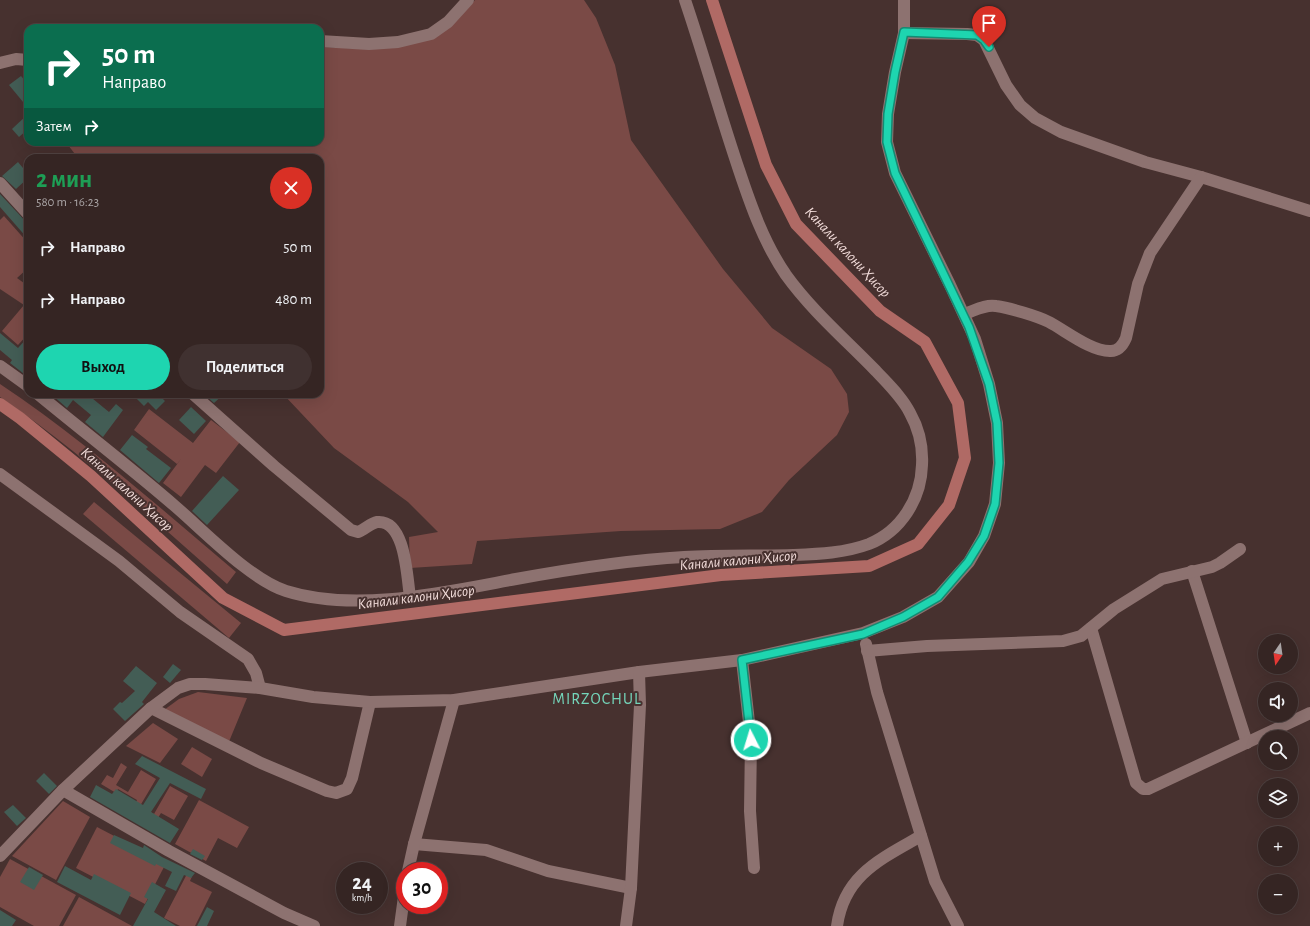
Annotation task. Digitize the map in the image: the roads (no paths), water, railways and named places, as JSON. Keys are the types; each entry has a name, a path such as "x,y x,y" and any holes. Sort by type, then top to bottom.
{"street":[{"path":"324,41 369,44 398,42 430,34 448,22 468,0"},
{"path":"43,398 169,501 255,575 274,587 304,596 325,599 360,600 436,594 518,579 609,565 684,557 804,554 854,549 873,543 887,534 910,508 920,487 922,447 918,431 911,413 897,393 808,302 786,275 763,236 745,188 685,0"},
{"path":"0,856 63,790 151,708 178,688 190,684 260,688 313,698 370,702 454,700 639,672 742,660 863,634 903,617 938,597 968,562 984,536 995,504 999,463 997,423 989,384 975,339 895,173 887,142 888,114 904,32 904,0"},
{"path":"904,32 977,35 984,40 989,47 1006,85 1020,105 1035,118 1061,132 1145,162 1201,177 1310,211"},
{"path":"0,63 16,59 24,60"},
{"path":"964,314 987,306 1008,308 1049,322 1100,349 1110,351 1117,350 1123,345 1126,338 1138,284 1150,253 1201,177"},
{"path":"0,183 24,210"},
{"path":"0,366 24,383"},
{"path":"198,398 274,466 351,530 358,532 377,522 385,524 390,528 402,543 410,596"},
{"path":"0,474 119,562 180,612 248,659 256,673 260,688"},
{"path":"867,651 927,646 1063,641 1075,639 1114,609 1162,579 1192,572 1220,563 1240,549"},
{"path":"1192,572 1247,743"},
{"path":"1091,628 1136,783 1140,787 1148,789 1310,713"},
{"path":"863,634 877,692 935,881 958,926"},
{"path":"742,660 751,740 750,810 754,868"},
{"path":"626,926 631,888 640,705 639,672"},
{"path":"410,862 454,700"},
{"path":"151,708 261,763 327,791 336,793 347,789 352,778 370,702"},
{"path":"63,790 169,851 284,912 314,926"},
{"path":"837,926 839,914 848,891 862,874 880,860 922,836"},
{"path":"414,844 486,850 548,871 631,888"},
{"path":"400,926 402,914"}],"waterway":[{"name":"Канали калони Ҳисор","path":"0,404 20,418 91,476 223,598 284,630 721,575 869,566 918,544 949,505 965,458 958,403 925,342 880,311 796,224 766,165 712,0"}],"district":[{"name":"MIRZOCHUL","path":"597,698"}]}
